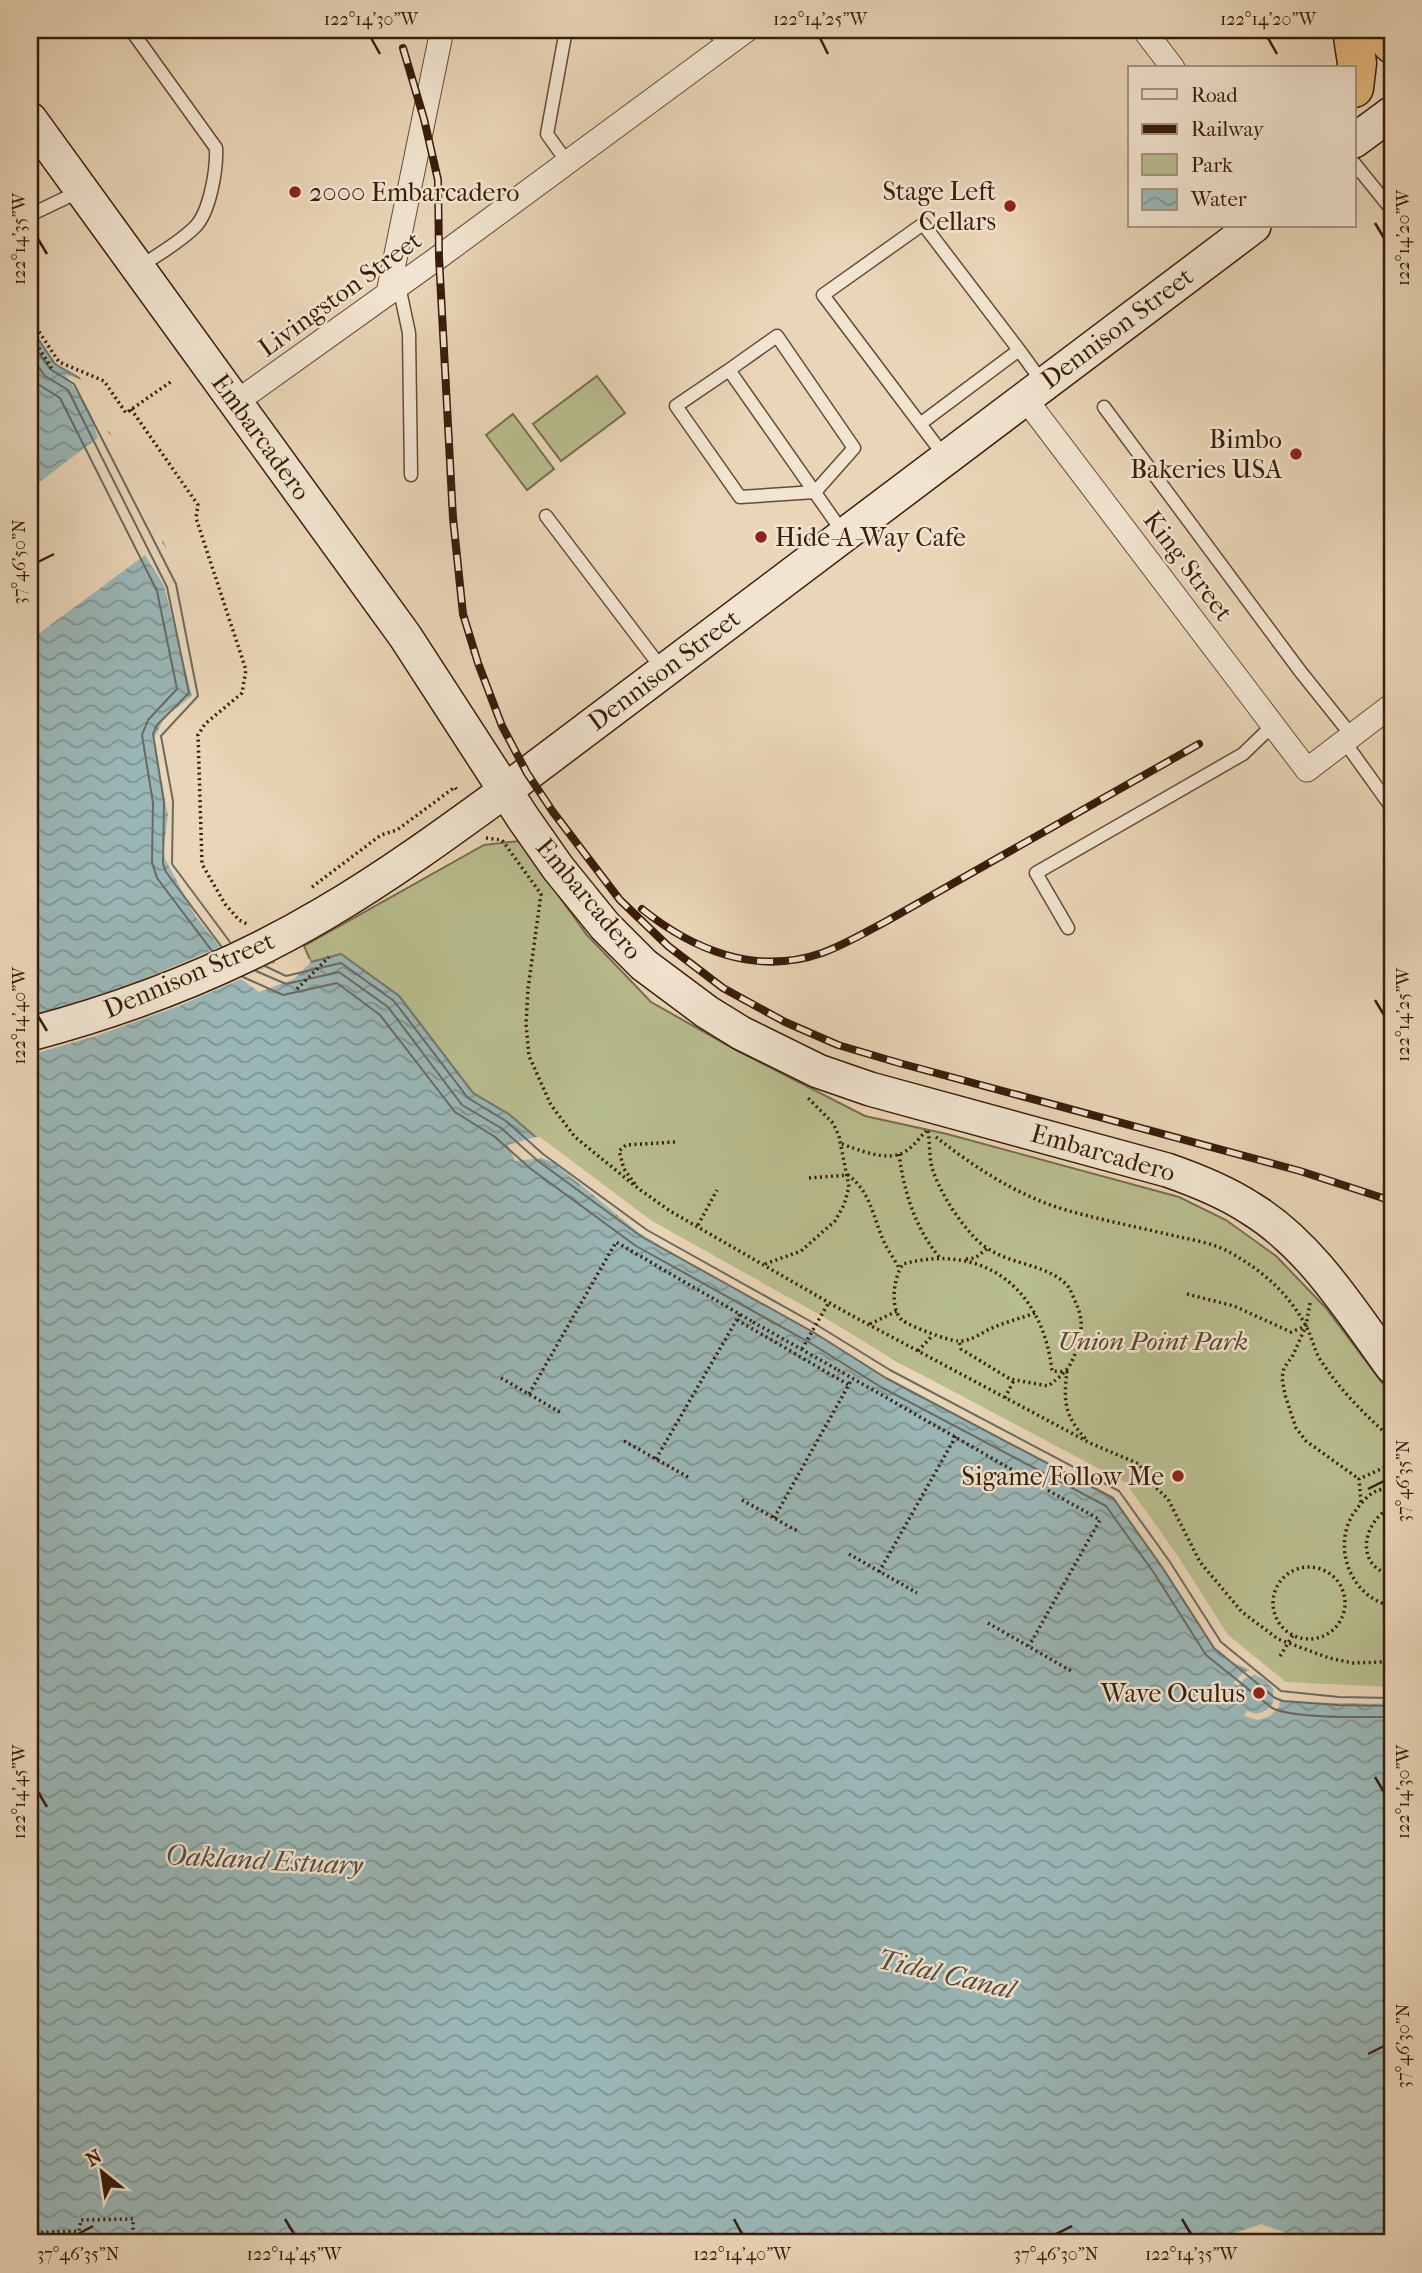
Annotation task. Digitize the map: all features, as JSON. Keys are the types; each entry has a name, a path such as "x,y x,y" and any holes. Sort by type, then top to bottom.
{"highway":[{"path":"1352,30 1356,71"},
{"path":"1380,30 1392,44"}],"main road":[{"path":"1356,140 1392,113"},
{"name":"Embarcadero","path":"30,119 405,636 558,868 605,926 644,965 708,1012 779,1053 818,1071 870,1089 1167,1170 1204,1183 1252,1208 1306,1254 1392,1367"},
{"path":"1356,163 1392,138"},
{"name":"Dennison Street","path":"30,1034 130,1002 262,947 316,902 400,866 506,790 1251,228"}],"street":[{"path":"393,289 442,30"},
{"name":"Livingston Street","path":"235,403 567,162 719,38 747,30"},
{"path":"1151,32 1172,66"},
{"name":"King Street","path":"1033,390 1248,693 1307,770 1348,739"},
{"path":"1348,739 1392,705"}],"lane":[{"path":"131,30 216,148 217,169 209,199 197,226 139,268"},
{"path":"566,30 547,134 567,162"},
{"path":"1356,166 1392,210"},
{"path":"30,215 82,190"},
{"path":"945,457 823,295 923,224 1019,350 1033,390"},
{"path":"393,289 409,333 411,475"},
{"path":"777,335 854,448 815,492 740,497 676,406 729,370 777,335"},
{"path":"920,424 1019,350"},
{"path":"729,370 844,534"},
{"path":"1104,408 1292,661 1348,739 1392,808"},
{"path":"546,516 664,670"},
{"path":"1068,928 1036,873 1242,754 1273,725"}],"path":[{"path":"30,318 59,362 104,381 126,413 172,381"},
{"path":"30,334 52,369"},
{"path":"30,353 38,347"},
{"path":"131,409 198,505 196,518 246,670 242,693 205,724 198,735 202,864 225,904 239,920 252,926"},
{"path":"316,902 381,835 397,830 455,787"},
{"path":"502,840 541,894 528,989 526,1024 529,1056 551,1105 575,1137 639,1189 829,1303 1090,1443 1139,1464 1154,1486 1168,1499 1200,1562 1242,1612 1278,1639 1329,1658 1353,1663 1392,1660"},
{"path":"297,989 329,957"},
{"path":"765,1264 801,1251 835,1221 844,1205 849,1187 842,1143 833,1123 804,1095"},
{"path":"915,1126 928,1130 981,1170 1009,1186 1063,1209 1199,1241 1228,1251 1283,1291 1306,1326 1318,1357 1335,1382 1351,1402 1392,1439"},
{"path":"842,1143 894,1156 905,1152 928,1130"},
{"path":"928,1130 931,1165 954,1212 968,1229 1000,1257 1051,1273 1068,1286 1080,1311 1082,1329 1074,1360 1067,1372 1048,1386 1014,1380 961,1349 959,1341"},
{"path":"639,1189 624,1169 619,1152 626,1145 675,1142"},
{"path":"899,1154 902,1179 912,1210 924,1238 941,1258"},
{"path":"809,1178 848,1175"},
{"path":"848,1175 867,1195 885,1243 900,1268"},
{"path":"697,1226 717,1191"},
{"path":"529,1394 616,1242 1100,1520 1029,1646"},
{"path":"988,1248 975,1258 922,1258 902,1264 895,1275 897,1311 902,1320 959,1341 976,1337 991,1328 1035,1313"},
{"path":"964,1259 978,1263 1002,1277 1021,1294 1044,1329 1052,1371 1067,1372"},
{"path":"1187,1294 1234,1306 1292,1332 1306,1326"},
{"path":"802,1350 829,1303"},
{"path":"868,1325 897,1311"},
{"path":"656,1459 740,1314"},
{"path":"748,1319 755,1323"},
{"path":"737,1320 849,1385"},
{"path":"1306,1326 1282,1377 1289,1409 1296,1428 1306,1441 1359,1479 1361,1502"},
{"path":"918,1351 934,1334"},
{"path":"1067,1372 1064,1397 1070,1417 1090,1443"},
{"path":"501,1378 563,1414"},
{"path":"774,1518 852,1379"},
{"path":"1005,1398 1014,1380"},
{"path":"879,1572 956,1436"},
{"path":"624,1441 688,1477"},
{"path":"1359,1479 1392,1464"},
{"path":"1392,1488 1374,1492 1361,1502 1344,1533 1342,1546 1345,1560 1360,1586 1382,1604 1392,1606"},
{"path":"742,1500 799,1532"},
{"path":"1392,1507 1376,1517 1366,1536 1373,1563 1392,1575"},
{"path":"1392,1531 1387,1540 1387,1545 1392,1547"},
{"path":"849,1554 917,1593"},
{"path":"1312,1566 1327,1571 1336,1578 1345,1594 1341,1620 1333,1630 1313,1639 1293,1635 1281,1626 1275,1614 1273,1601 1276,1590 1282,1579 1301,1567 1312,1566"},
{"path":"988,1623 1073,1672"},
{"path":"1280,1656 1293,1635"},
{"path":"30,2232 79,2231 81,2220 133,2219 133,2243"},
{"path":"185,2237 186,2243"},
{"path":"1376,2243 1377,2240 1390,2243"}],"green space":[{"path":"597,376 625,413 561,461 533,424"},
{"path":"513,414 554,469 527,490 486,435"},
{"name":"Union Point Park","path":"519,841 587,935 651,1002 736,1050 865,1116 947,1134 1179,1197 1226,1220 1276,1256 1326,1308 1392,1396 1392,1691 1285,1686 1226,1637 973,1405 651,1224 548,1148 510,1115 473,1093 399,996 341,954 311,962 304,946 484,845"}],"water":[{"path":"30,327 55,364 79,378 182,582 206,699 168,736 178,862 241,946 286,969 341,954 399,996 473,1093 510,1115 548,1148 651,1224 894,1364 1124,1486 1226,1637 1285,1686 1392,1691 1392,2243 1378,2240 1376,2243 30,2243"}],"pier":[{"path":"65,374 85,381 110,429 108,432 118,444 165,539 162,542 186,581 210,699 172,738 183,801 182,861 243,943 277,960 248,976 278,961 286,965 310,959 311,962 294,979 259,992 241,979 179,1006 96,1036 30,1055 30,1018 139,981 220,947 196,917 163,855 168,815 153,741 164,718 192,696 164,586 145,555 30,640 30,489 98,438 90,413"},
{"path":"540,1137 652,1221 822,1316 896,1361 1126,1483 1178,1556 1228,1635 1286,1682 1392,1687 1392,1704 1284,1702 1280,1698 1279,1707 1270,1716 1258,1720 1244,1716 1247,1711 1257,1714 1267,1710 1273,1703 1273,1689 1265,1680 1255,1675 1245,1678 1238,1686 1233,1683 1250,1670 1232,1662 1212,1645 1171,1579 1114,1497 885,1377 829,1341 724,1284 638,1232 553,1162 541,1158 515,1161 508,1145"},
{"path":"1261,2224 1309,2243 969,2243 1203,2233 1230,2235"}],"railway":[{"path":"403,48 424,119 438,180 439,257 453,518 463,614 502,726 527,773 620,900 668,946 723,988 785,1022 838,1045 1300,1171 1392,1201"},
{"path":"642,909 682,936 726,955 773,962 822,953 885,922 1199,744"}],"place":[{"name":"2000 Embarcadero","path":"295,192"},
{"name":"Stage Left Cellars","path":"1010,206"},
{"name":"Bimbo Bakeries USA","path":"1296,454"},
{"name":"Hide-A-Way Cafe","path":"761,537"},
{"name":"Sigame/Follow Me","path":"1178,1476"},
{"name":"Wave Oculus","path":"1259,1693"}],"water label":[{"name":"Oakland Estuary","path":"264,1860"},
{"name":"Tidal Canal","path":"946,1974"}]}
